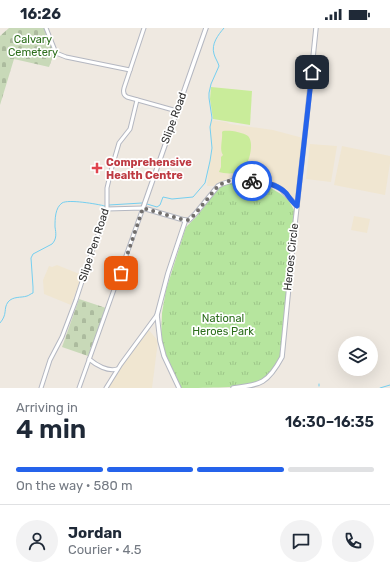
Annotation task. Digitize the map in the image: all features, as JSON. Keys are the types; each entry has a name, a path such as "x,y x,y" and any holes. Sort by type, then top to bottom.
{"main road":[{"name":"Slipe Road","path":"143,208 206,28"},
{"name":"Heroes Circle","path":"233,388 251,386 262,382 275,369 282,357 316,28"},
{"path":"179,388 164,356 160,341 157,315 168,273 186,222 195,214 218,186 237,179 274,185 285,193 297,206"},
{"path":"143,208 186,222"}],"street":[{"path":"46,28 56,53 61,56 130,70"},
{"path":"144,28 123,93 127,97 177,111"},
{"name":"Slipe Pen Road","path":"41,388 50,360 62,337 76,300 107,209 107,188 112,167 119,143 130,129 138,100"},
{"path":"79,388 143,208 107,209"},
{"path":"106,388 112,377 157,315"},
{"path":"89,359 108,369 118,369"},
{"path":"84,372 88,365 96,364"},
{"path":"108,369 112,377"}],"shaded area":[{"path":"212,120 273,130 303,138 297,191 294,200 285,189 278,185 270,182 239,177 229,178 214,186 207,186 212,150 210,125"},
{"path":"310,144 337,146 331,182 306,179"},
{"path":"342,146 390,156 385,195 334,185"},
{"path":"354,216 370,219 367,233 351,230"},
{"path":"57,265 82,275 71,305 44,294 43,280 49,266 52,267"},
{"path":"148,329 158,341 152,388 107,388 119,368"}],"green space":[{"name":"Calvary Cemetery","path":"9,28 44,28 54,54 49,67 14,59 0,105 0,36"},
{"path":"211,87 252,91 250,125 213,119 210,99"},
{"path":"223,131 243,133 250,139 251,149 249,160 244,168 239,172 219,172 221,167 221,157 223,155 221,147"},
{"name":"National Heroes Park","path":"238,180 262,183 281,194 289,201 294,210 292,252 282,349 277,370 261,382 252,385 181,388 165,356 161,339 162,313 166,290 186,227 197,216 219,188 223,185"},
{"path":"79,299 106,308 88,356 62,347"}],"waterway":[{"path":"147,204 157,207 160,205 163,197 172,199 193,197 205,183 212,148 210,127 212,118 209,93 211,84 219,66 213,47 217,37 224,28"},
{"path":"0,323 4,317 8,302 10,300 28,296 33,293 31,258 33,254 52,244 55,240 55,217 60,205 65,202 83,202 105,206"},
{"path":"109,205 142,203"},
{"path":"380,388 390,385"}],"way so far":[{"path":"121,273 143,208 184,220 189,220 218,186 237,179 252,181"}],"place":[{"name":"Comprehensive Health Centre","path":"97,168"}],"route":[{"path":"252,181 274,185 281,189 297,206 312,72"}]}
